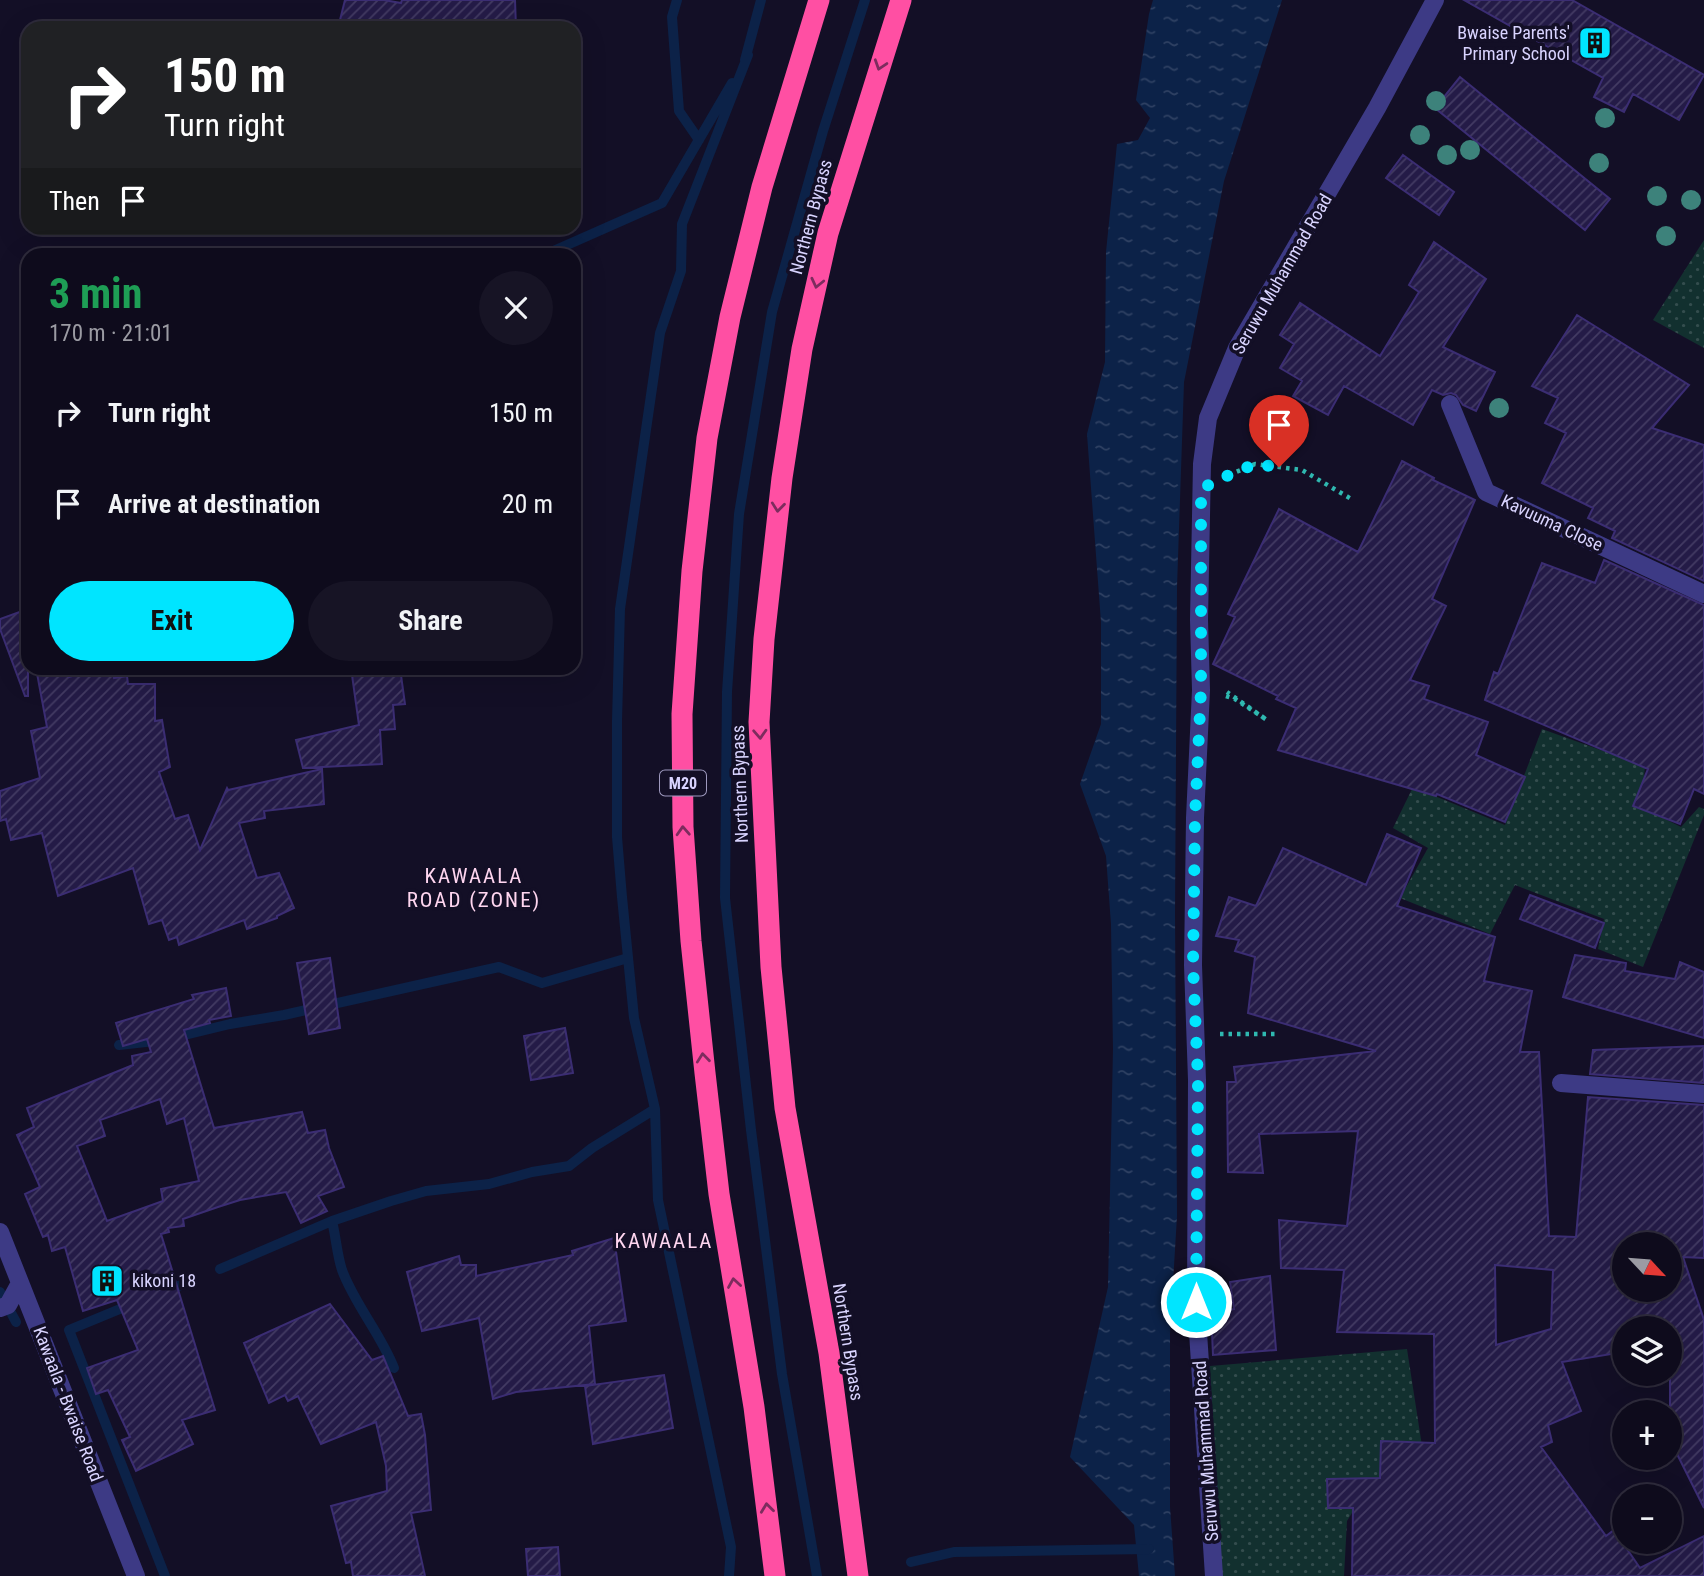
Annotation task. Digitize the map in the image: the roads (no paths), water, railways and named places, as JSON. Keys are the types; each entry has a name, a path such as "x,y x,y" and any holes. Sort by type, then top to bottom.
{"highway":[{"name":"M20","path":"775,1576 754,1406 719,1194 698,1007 683,827 682,714 692,571 707,438 730,317 762,187 819,0"},
{"name":"Northern Bypass","path":"858,1576 829,1353 785,1108 771,967 759,722 764,639 780,491 802,349 828,233 901,0"}],"street":[{"name":"Seruwu Muhammad Road","path":"1214,1576 1196,1302 1198,1080 1193,965 1195,818 1201,690 1201,490 1209,418 1237,348 1377,108 1435,0"},
{"name":"Kavuuma Close","path":"1450,404 1486,492 1704,594"},
{"path":"1561,1083 1704,1094"},
{"name":"Kawaala - Bwaise Road","path":"0,1232 136,1576"},
{"path":"0,1308 8,1305 20,1283"}],"water":[{"path":"1153,0 1282,0 1224,181 1184,382 1177,587 1177,1216 1170,1333 1170,1507 1175,1576 1139,1576 1134,1525 1070,1457 1108,1287 1113,1049 1111,924 1106,856 1080,784 1101,724 1101,622 1087,434 1105,362 1106,252 1117,144 1138,140 1150,118 1136,100"}],"waterway":[{"path":"677,0 672,17 679,111 699,140"},
{"path":"745,60 761,0"},
{"path":"817,1576 782,1374 725,898 727,692 739,514 772,312 823,131 865,0"},
{"path":"729,1576 731,1547 658,1200 655,1109 634,1018 617,837 617,721 620,609 660,333 681,271 682,224 748,55"},
{"path":"560,248 662,203 732,83"},
{"path":"119,1045 164,1040 499,967 542,983 628,958"},
{"path":"220,1269 332,1221 391,1201 426,1191 489,1184 532,1172 569,1166 592,1148 655,1109"},
{"path":"332,1221 342,1270 394,1368"},
{"path":"164,1291 190,1282"},
{"path":"0,1292 16,1322"},
{"path":"132,1304 69,1330 165,1576"},
{"path":"911,1562 954,1552 1149,1549"}],"place":[{"name":"Bwaise Parents' Primary School","path":"1595,43"},
{"name":"kikoni 18","path":"107,1281"}],"district":[{"name":"KAWAALA ROAD (ZONE)","path":"474,888"},
{"name":"KAWAALA","path":"664,1241"}]}
